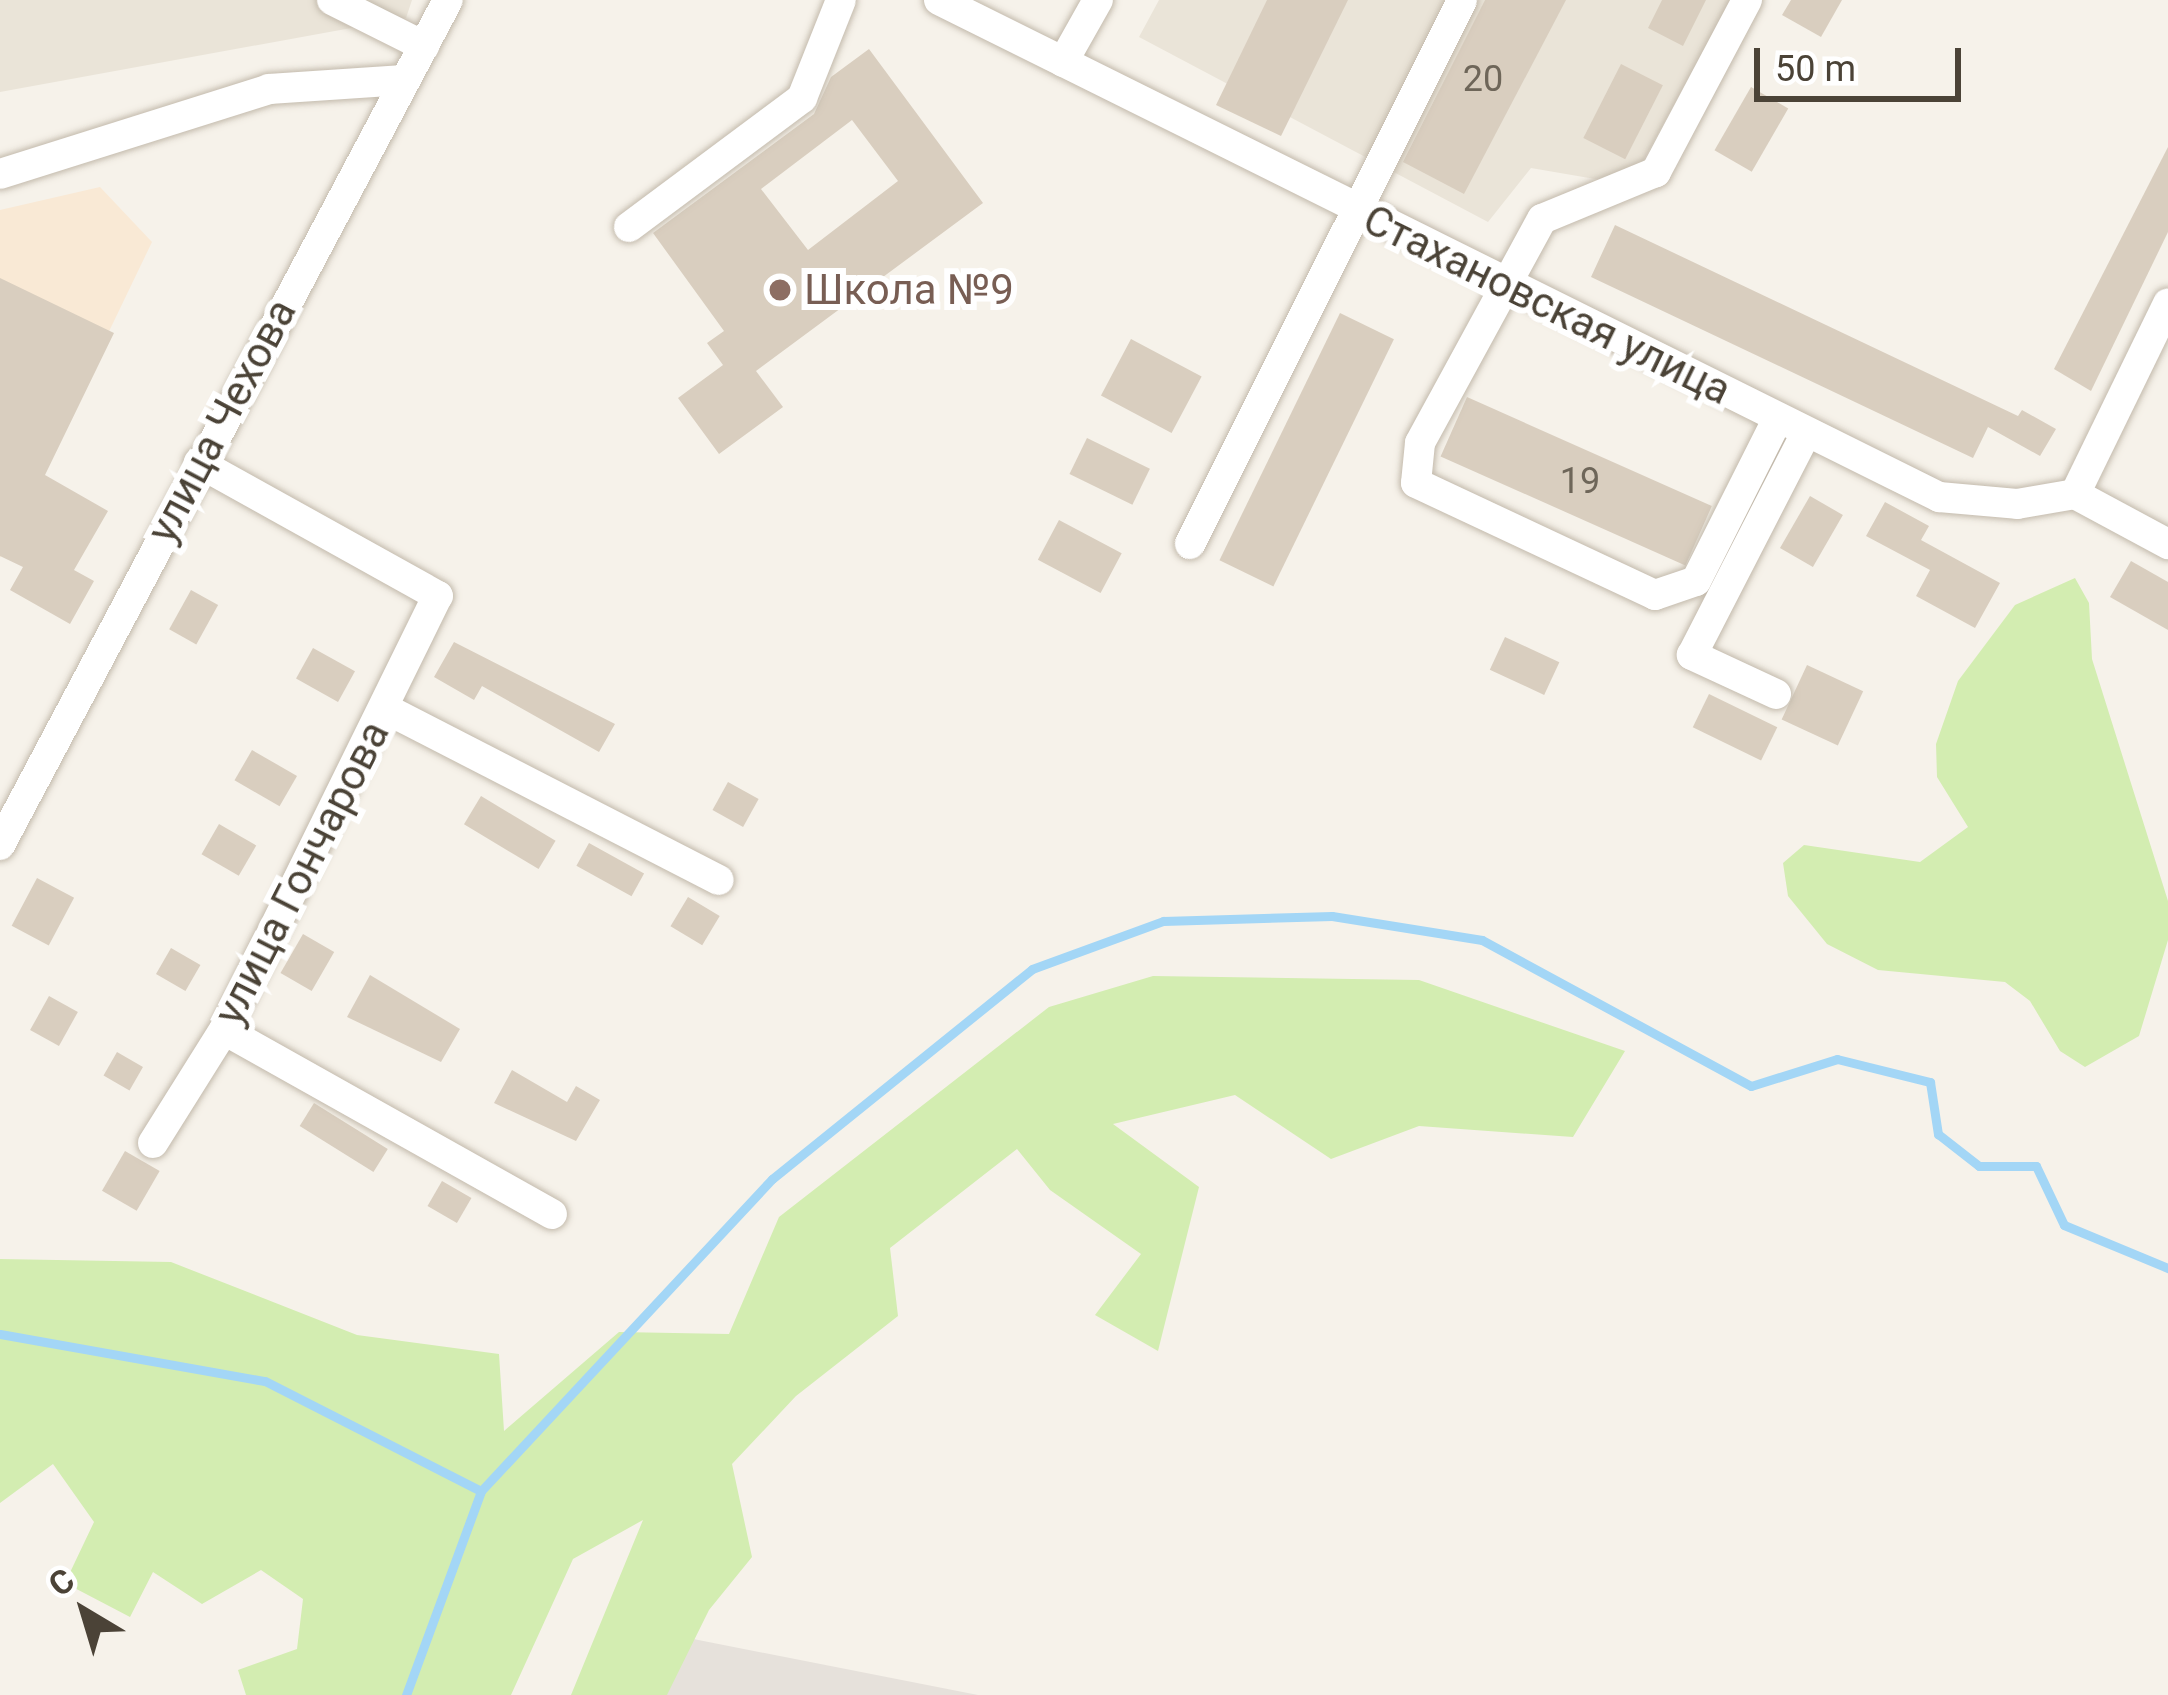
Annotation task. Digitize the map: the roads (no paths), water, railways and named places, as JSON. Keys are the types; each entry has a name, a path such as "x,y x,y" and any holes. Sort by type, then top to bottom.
{"street":[{"path":"332,0 424,46"},
{"name":"улица Чехова","path":"0,845 448,0"},
{"path":"629,227 802,98 841,0"},
{"name":"Стахановская улица","path":"939,0 1504,286 1939,496 2018,504 2075,494"},
{"path":"1063,62 1098,0"},
{"path":"1190,544 1353,209 1462,0"},
{"path":"1748,0 1656,172 1542,219 1420,443 1416,483 1655,595 1696,581 1778,418"},
{"path":"0,174 269,89 404,80"},
{"path":"2168,303 2075,494 2168,544"},
{"path":"1777,694 1692,655 1807,433"},
{"name":"улица Гончарова","path":"152,1143 224,1030 439,596 199,463"},
{"path":"386,709 719,880"},
{"path":"224,1030 552,1214"}],"waterway":[{"path":"406,1695 481,1491 772,1179 1032,969 1163,921 1332,916 1482,940 1751,1086 1837,1059 1930,1082 1938,1134 1979,1166 2036,1166 2064,1225 2168,1268"},
{"path":"0,1334 265,1381 481,1491"}],"place":[{"name":"Школа №9","path":"780,290"}]}
